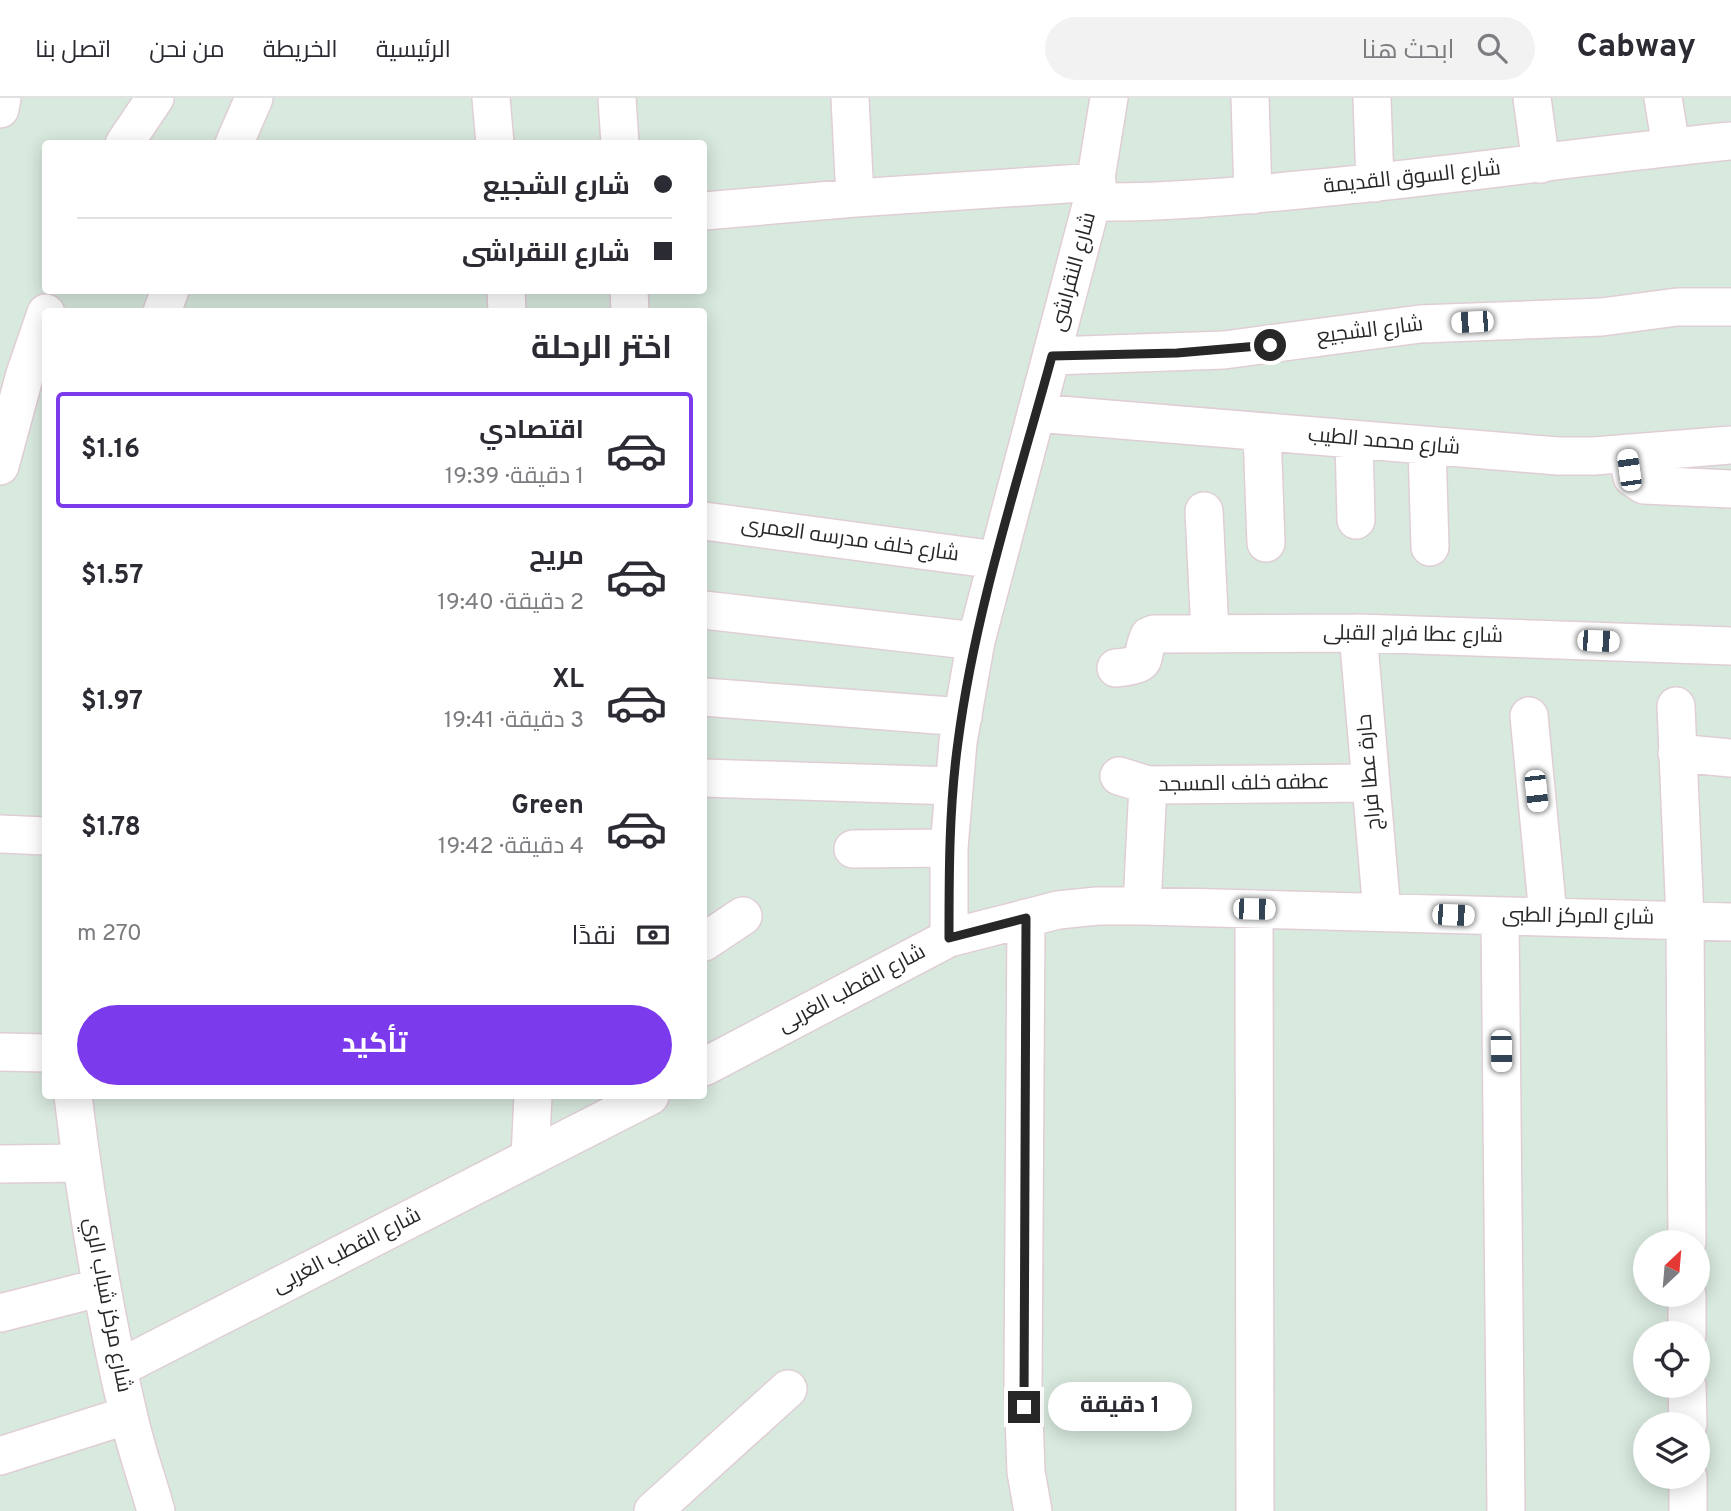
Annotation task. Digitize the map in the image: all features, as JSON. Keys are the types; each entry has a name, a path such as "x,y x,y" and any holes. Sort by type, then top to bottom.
{"street":[{"path":"0,109 2,98"},
{"path":"127,140 155,98"},
{"path":"236,140 254,98"},
{"path":"491,98 495,140"},
{"path":"617,98 620,140"},
{"path":"850,98 855,198"},
{"name":"شارع النقراشى","path":"949,938 949,848 954,786 962,717 976,641 1095,192 1109,98"},
{"path":"1250,98 1253,195"},
{"path":"1372,98 1375,183"},
{"path":"1532,98 1541,164"},
{"path":"1663,98 1671,147"},
{"name":"شارع السوق القديمة","path":"707,211 855,198 1095,192 1160,202 1375,183 1731,141"},
{"name":"شارع الشجيع","path":"1052,356 1224,350 1420,324 1602,317 1667,308 1731,307"},
{"path":"0,466 42,324"},
{"name":"شارع محمد الطيب","path":"1037,413 1558,456 1731,445"},
{"path":"1262,432 1266,543"},
{"path":"1354,440 1356,520"},
{"path":"1427,446 1430,547"},
{"path":"1627,453 1632,477 1644,485 1731,489"},
{"path":"1204,511 1210,633"},
{"name":"شارع خلف مدرسه العمرى","path":"707,521 996,560"},
{"path":"707,610 976,641"},
{"name":"شارع عطا فراج القبلى","path":"1116,668 1143,661 1149,636 1210,633 1358,633 1731,646"},
{"name":"حارة عطا فراج","path":"1358,633 1382,912"},
{"path":"707,697 962,717"},
{"path":"1676,706 1685,919 1687,1230"},
{"path":"1529,716 1548,915"},
{"path":"1678,753 1731,758"},
{"path":"707,778 954,786"},
{"name":"عطفه خلف المسجد","path":"1142,906 1133,781 1371,783"},
{"path":"0,834 42,836"},
{"path":"853,849 949,848"},
{"name":"شارع القطب الغربى","path":"707,1066 949,938 1058,909 1142,906 1382,912"},
{"path":"1254,909 1255,1511"},
{"name":"شارع المركز الطبى","path":"1382,912 1731,922"},
{"path":"707,940 743,916"},
{"path":"1500,916 1506,1511"},
{"path":"1026,918 1023,1385 1026,1472 1033,1511"},
{"path":"0,1052 42,1053"},
{"name":"شارع مركز شباب الري","path":"73,1099 102,1287 128,1415 156,1511"},
{"path":"530,1157 533,1099"},
{"name":"شارع القطب الغربى","path":"119,1368 639,1099"},
{"path":"0,1164 81,1163"},
{"path":"0,1313 102,1287"},
{"path":"653,1511 788,1389"},
{"path":"0,1456 128,1415"},
{"path":"1688,1489 1688,1511"}],"route":[{"path":"1024,1407 1026,918 949,938 949,848 958,742 976,641 1052,356 1177,353 1270,345"}]}
